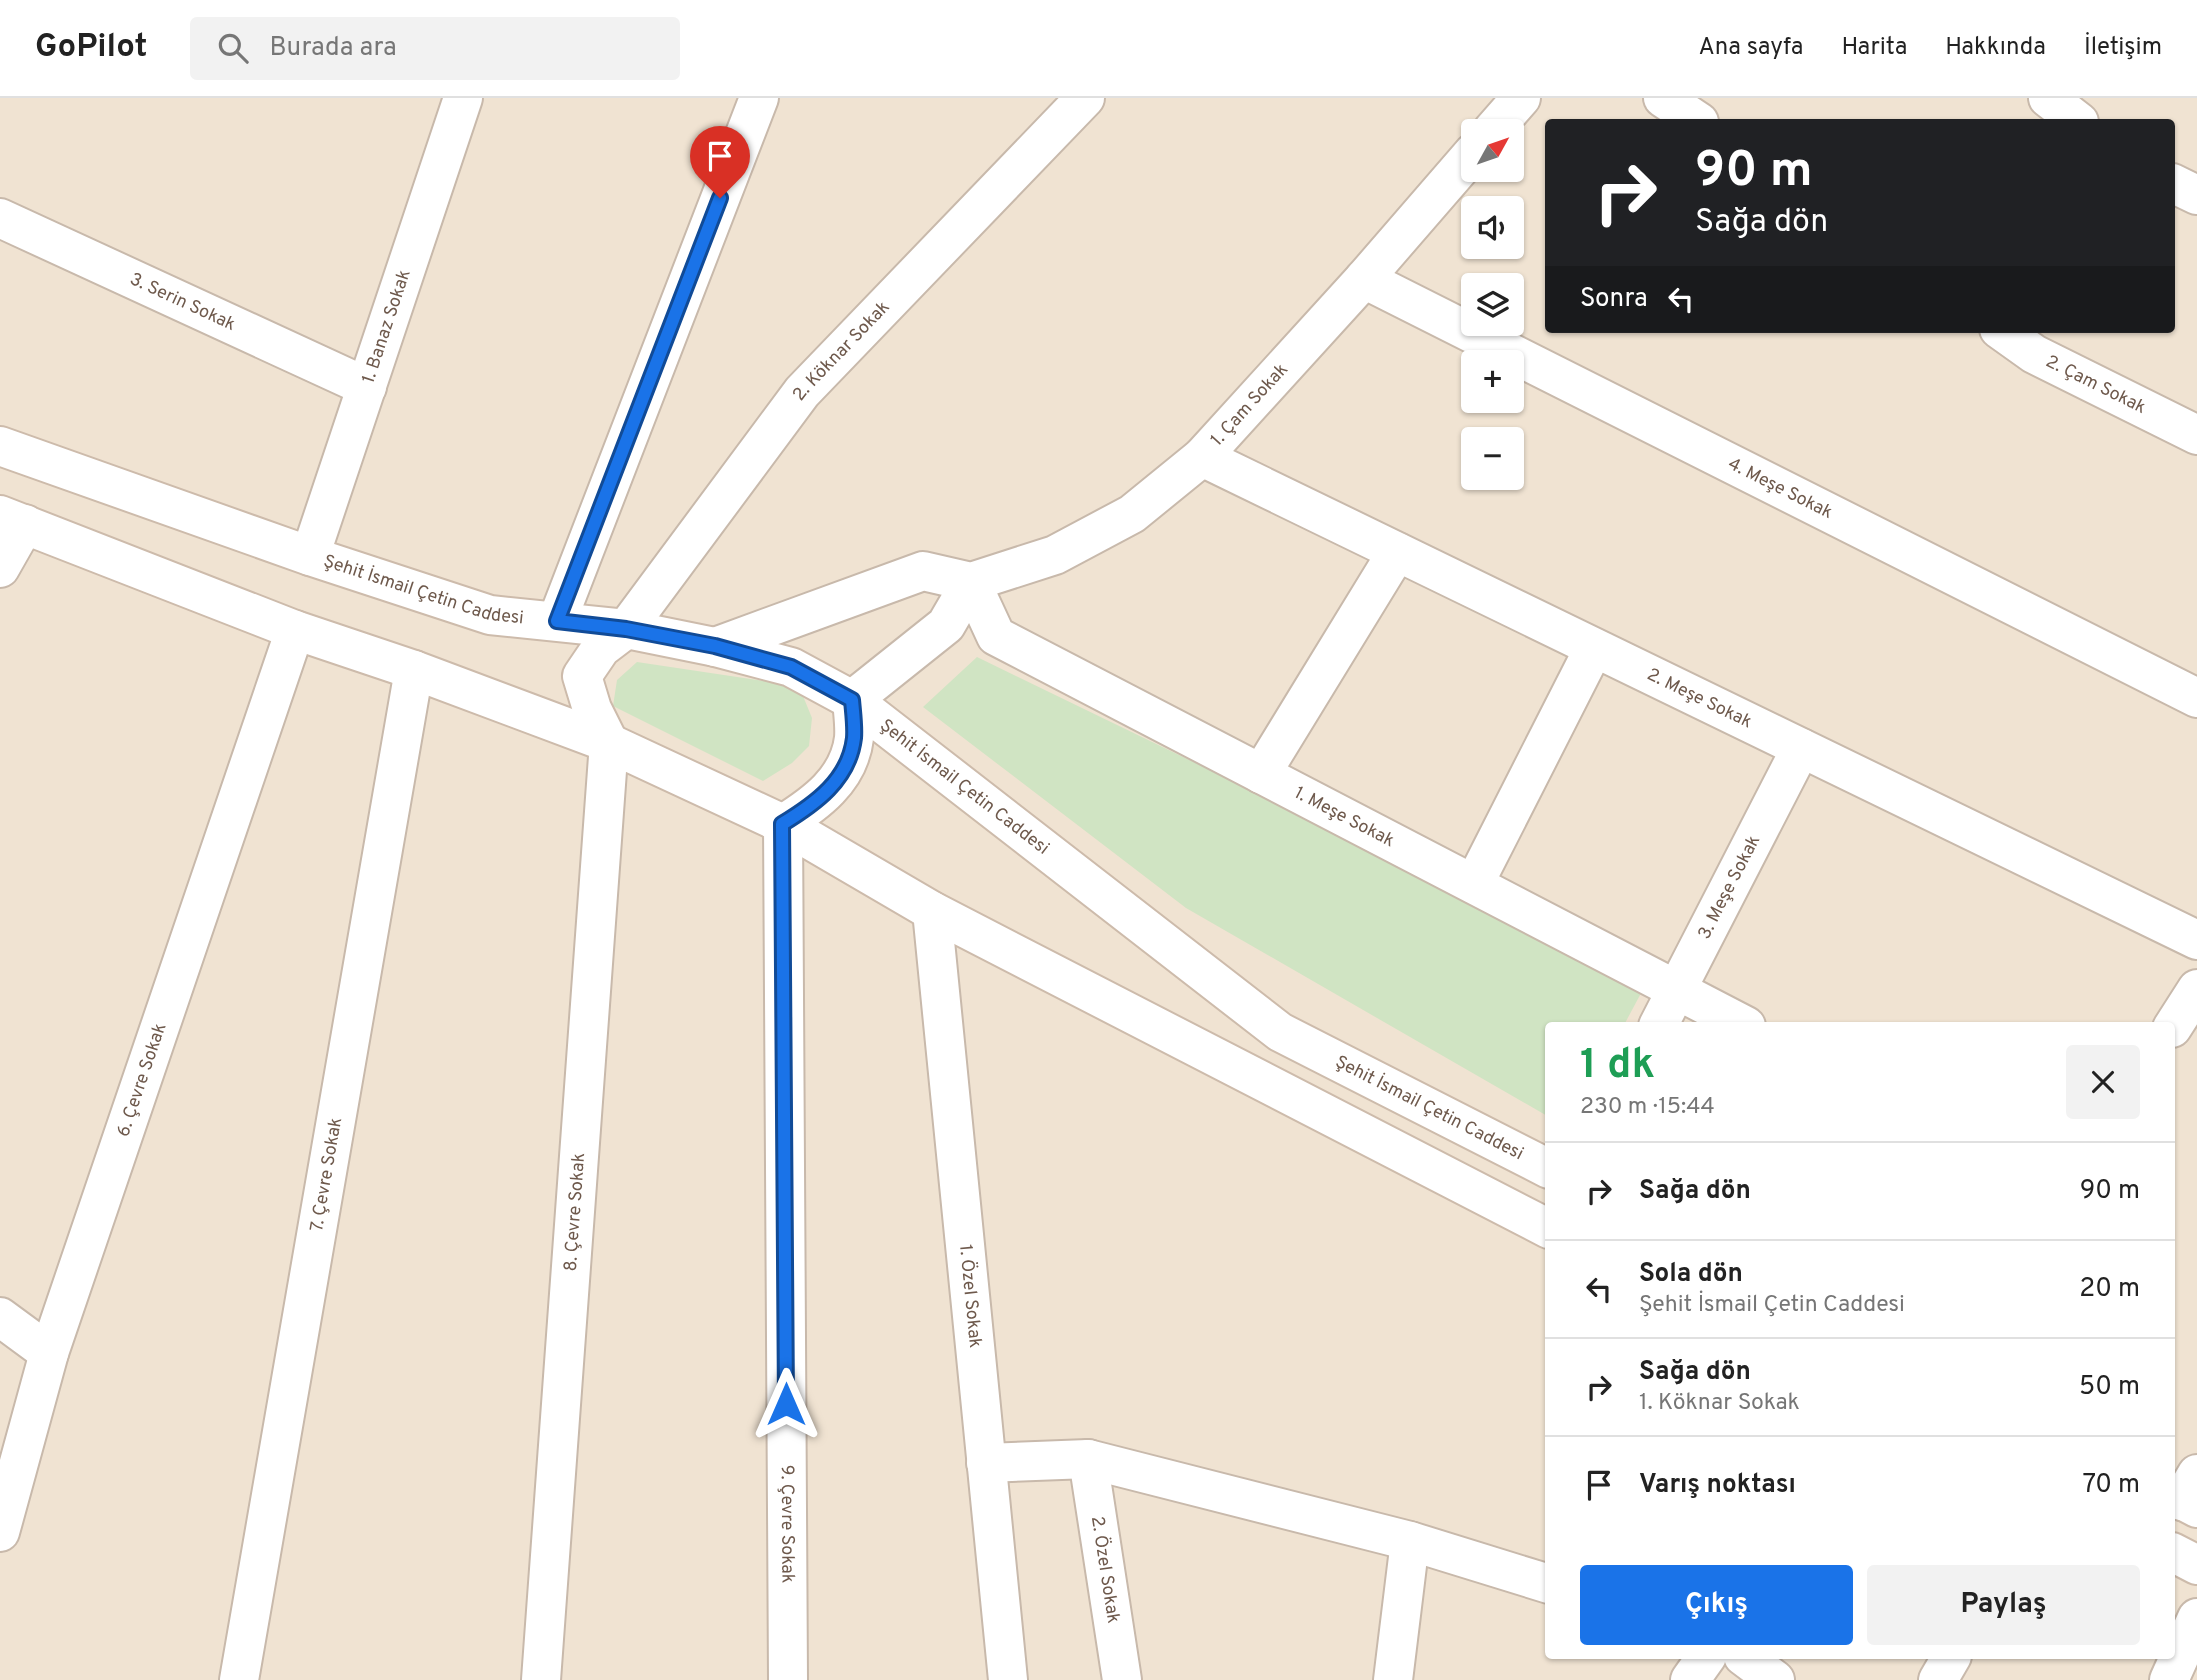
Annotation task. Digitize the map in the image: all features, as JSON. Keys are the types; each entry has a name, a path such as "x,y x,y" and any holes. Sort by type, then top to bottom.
{"street":[{"name":"1. Banaz Sokak","path":"310,556 463,98"},
{"path":"557,621 759,98"},
{"name":"2. Köknar Sokak","path":"609,743 592,709 582,676 601,648 626,629 802,392 1085,98"},
{"path":"1503,119 1521,98"},
{"path":"1663,98 1694,119"},
{"path":"2048,98 2075,119"},
{"name":"1. Çam Sokak","path":"971,582 1055,555 1132,514 1202,457 1364,279 1461,167"},
{"path":"2175,184 2197,195"},
{"name":"3. Serin Sokak","path":"0,218 367,387"},
{"name":"4. Meşe Sokak","path":"1364,279 2197,698"},
{"name":"2. Çam Sokak","path":"2005,333 2034,354 2197,435"},
{"name":"Şehit İsmail Çetin Caddesi","path":"0,446 310,556 490,615 626,629 715,646 791,667 852,700 1280,1032 1545,1167"},
{"name":"2. Meşe Sokak","path":"1202,457 2197,940"},
{"path":"0,568 12,520 295,630 414,670 609,743 782,824 932,911 1545,1227"},
{"path":"1261,774 1396,552"},
{"path":"715,646 923,571 971,582 946,625 852,700 854,740 842,774 816,803 782,824"},
{"name":"1. Meşe Sokak","path":"971,582 996,636 1738,1022"},
{"name":"6. Çevre Sokak","path":"0,1532 49,1353 295,630"},
{"path":"1474,884 1594,648"},
{"name":"7. Çevre Sokak","path":"239,1680 414,670"},
{"name":"8. Çevre Sokak","path":"541,1680 609,743"},
{"name":"3. Meşe Sokak","path":"1660,1022 1801,748"},
{"name":"9. Çevre Sokak","path":"782,824 788,1680"},
{"name":"1. Özel Sokak","path":"932,911 1008,1680"},
{"path":"2175,1023 2197,989"},
{"path":"0,1317 49,1353"},
{"path":"986,1463 1088,1459 1410,1541 1545,1583"},
{"name":"2. Özel Sokak","path":"1088,1459 1122,1680"},
{"path":"1393,1680 1410,1541"},
{"path":"2175,1554 2197,1565"},
{"path":"2169,1680 2197,1618"},
{"path":"1690,1680 1705,1659"},
{"path":"1747,1659 1775,1680"},
{"path":"1938,1680 1950,1659"}],"shaded area":[{"path":"0,98 2197,98 2197,1680 0,1680"}],"green space":[{"path":"977,657 1647,982 1626,1022 1545,1022 1545,1115 1186,908 923,707"},
{"path":"637,662 790,685 803,696 812,718 809,746 792,763 763,781 613,706 617,680"}],"route":[{"path":"720,198 557,621 626,629 715,646 791,667 852,700 854,740 842,774 816,803 782,824 786,1404"}]}
